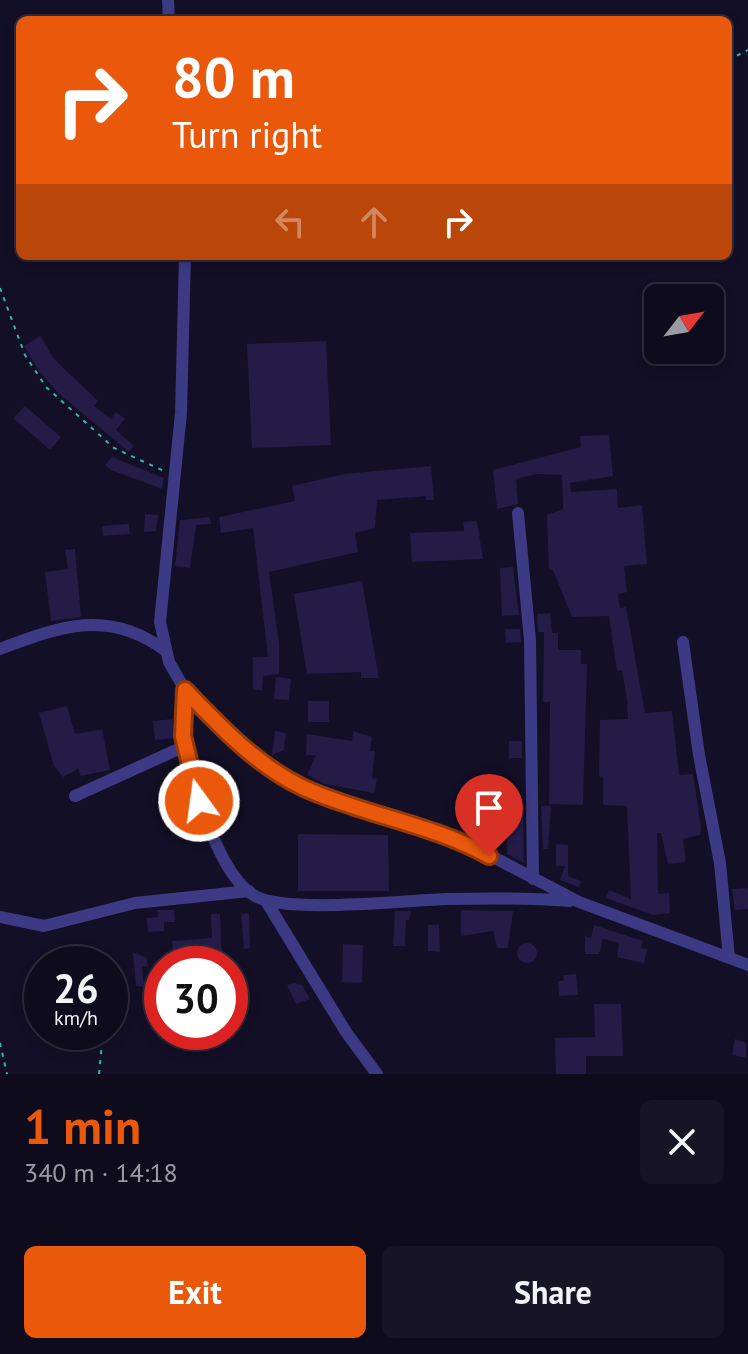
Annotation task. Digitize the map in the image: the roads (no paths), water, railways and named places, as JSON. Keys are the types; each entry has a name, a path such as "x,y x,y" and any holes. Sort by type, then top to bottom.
{"street":[{"path":"185,260 185,352 176,476 160,622 166,651 185,690 236,742 303,787 463,843 579,902 748,965"},
{"path":"518,513 530,640 533,879"},
{"path":"0,649 51,631 108,624 135,630 166,651"},
{"path":"683,642 699,755 720,863 729,958"},
{"path":"185,690 182,721 185,746 199,801 214,839 249,891 266,901 285,904 449,899 579,902"},
{"path":"75,796 185,746"},
{"path":"0,917 44,926 135,903 249,891"},
{"path":"266,901 346,1032 377,1074"}]}
